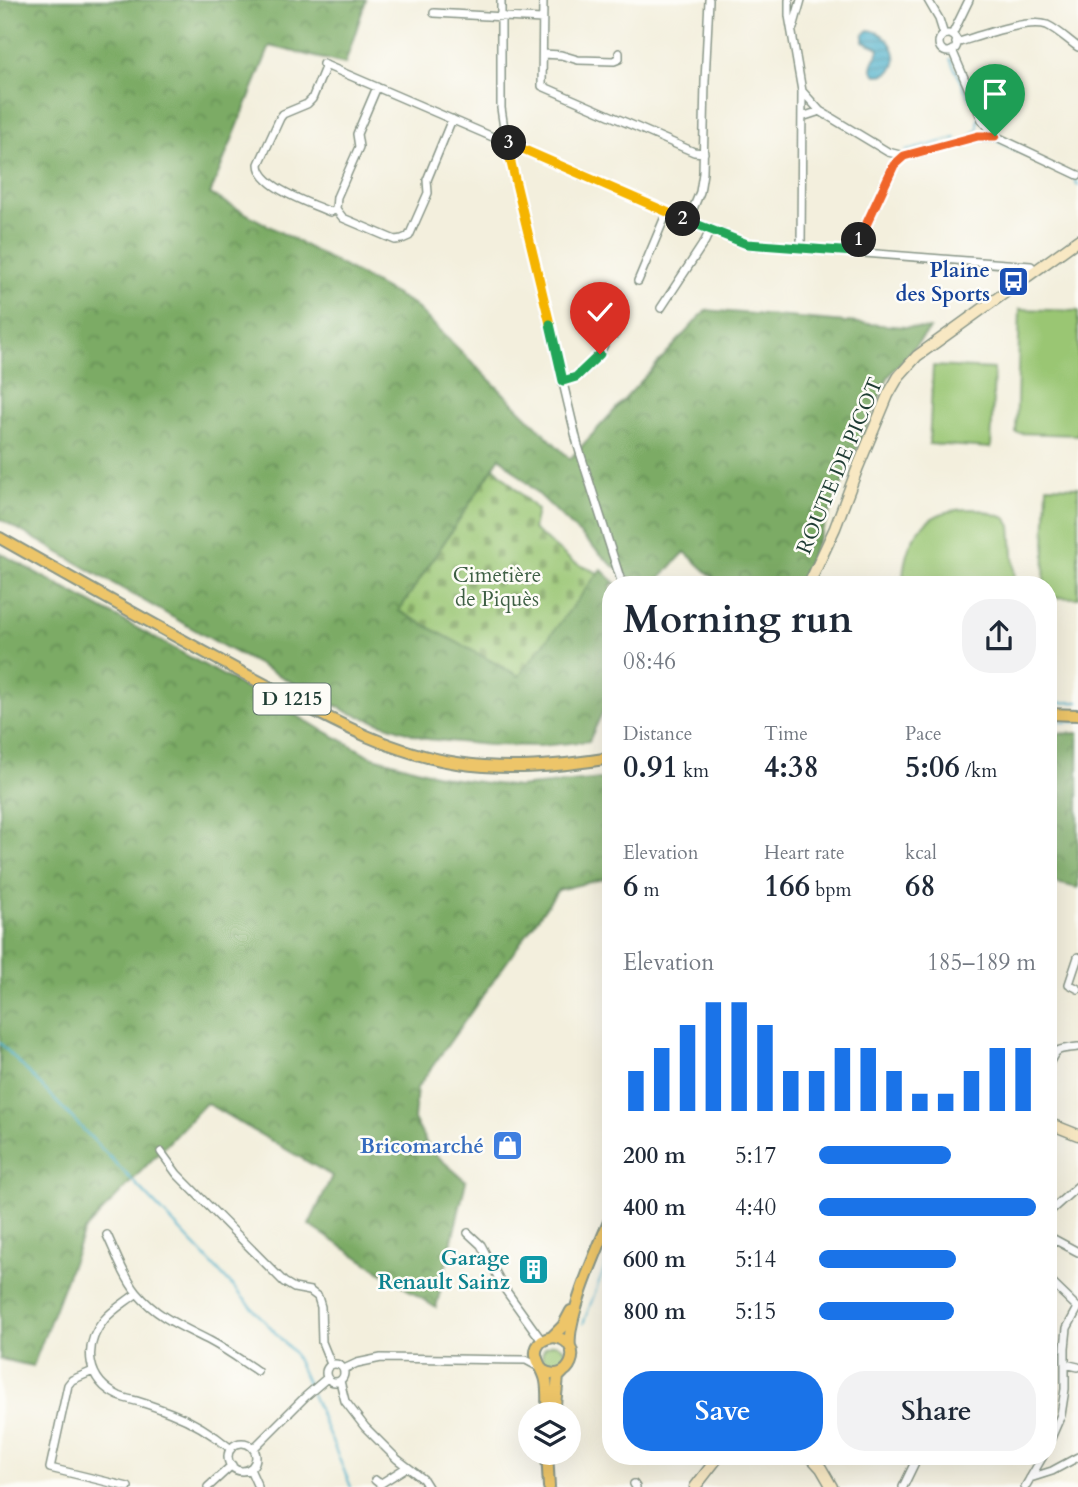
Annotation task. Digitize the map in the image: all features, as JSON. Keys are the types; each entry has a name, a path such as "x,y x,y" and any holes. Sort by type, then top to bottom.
{"main road":[{"name":"ROUTE DE PICOT","path":"813,576 835,528 879,415 899,376 917,356 1078,240"},
{"name":"D 1215","path":"0,538 328,718 404,751 456,763 499,768 543,767 602,759"},
{"path":"1057,714 1078,715"},
{"path":"1057,1127 1078,1135"},
{"path":"555,1402 558,1377 571,1363 569,1339 582,1290 602,1240"},
{"path":"547,1402 546,1377 536,1358 544,1342 563,1326 582,1290"},
{"path":"544,1342 563,1339 570,1347"},
{"path":"541,1369 552,1374 563,1372"},
{"path":"548,1465 550,1487"},
{"path":"555,1465 556,1487"},
{"path":"695,1487 712,1465"},
{"path":"818,1465 832,1487"}],"street":[{"path":"502,0 501,108 506,142 578,446 619,576"},
{"path":"542,0 544,89 694,152 704,153"},
{"path":"688,221 700,192 704,173 709,0"},
{"path":"789,0 789,16 802,91 801,248"},
{"path":"792,32 801,0"},
{"path":"928,0 948,35 955,38 954,47 983,122 995,136 1078,175"},
{"path":"969,0 948,35 939,41 940,47 946,51 1015,26 1034,23 1045,24 1078,47"},
{"path":"435,13 542,19"},
{"path":"543,54 578,60 614,61 619,59 619,53"},
{"path":"336,209 330,212 281,191 262,177 259,170 259,164 280,118 312,99 324,65 747,244 1031,266 1036,271"},
{"path":"377,87 357,134 359,146 337,197 336,209 343,218 395,240 409,236 428,193 427,180 452,119"},
{"path":"802,91 820,111 888,152 904,156"},
{"path":"802,117 820,111"},
{"path":"978,136 983,122"},
{"path":"854,252 894,165 904,156 978,136 995,136"},
{"path":"888,152 894,165"},
{"path":"638,281 667,212"},
{"path":"661,308 710,230"},
{"path":"563,381 576,377 600,354 603,343 610,335 615,334"},
{"path":"1078,957 1069,984 1078,989"},
{"path":"1057,1050 1078,1047"},
{"path":"161,1152 177,1174 284,1282 310,1291 318,1297 323,1342 331,1364"},
{"path":"1057,1205 1078,1186"},
{"path":"468,1233 481,1244 504,1288 544,1342 526,1360"},
{"path":"107,1235 120,1265 137,1293 161,1316 214,1343 257,1371"},
{"path":"1057,1242 1078,1252"},
{"path":"1057,1290 1078,1308 1067,1328 1065,1389 1062,1415 1057,1425"},
{"path":"137,1293 105,1318 94,1335 90,1350 93,1371 105,1388 121,1398 173,1414 202,1429 231,1449"},
{"path":"344,1369 381,1358 526,1360 541,1369"},
{"path":"254,1448 327,1378 327,1368 331,1364 337,1363 344,1369 344,1377 340,1381 334,1382 327,1378"},
{"path":"1065,1364 1078,1367"},
{"path":"93,1371 72,1380 68,1385 50,1468 128,1487"},
{"path":"340,1381 345,1401 365,1427 423,1479 428,1487"},
{"path":"237,1444 254,1448 256,1457 250,1469 237,1470 228,1458 231,1449 237,1444"},
{"path":"1030,1478 1052,1471 1078,1457"},
{"path":"208,1487 232,1465"},
{"path":"903,1487 914,1465"},
{"path":"1025,1487 1038,1465"},
{"path":"375,1479 380,1484 407,1466"},
{"path":"250,1469 258,1487"}],"green space":[{"path":"0,0 366,0 345,64 270,46 210,194 413,304 570,459 706,310 930,329 888,377 802,576 711,576 685,552 662,576 628,576 612,565 500,457 399,611 519,676 601,569 608,576 602,576 602,713 589,741 540,746 489,745 427,739 348,712 227,648 0,519"},
{"path":"1020,309 1078,311 1078,435 1016,433"},
{"path":"933,366 994,369 991,448 929,444"},
{"name":"Cimetière de Piquès","path":"494,467 537,510 533,529 573,562 598,573 519,676 399,611"},
{"path":"1047,486 1078,487 1078,598 1057,597 1057,576 1044,576"},
{"path":"978,509 1006,518 1011,526 1014,576 904,576 909,547 922,527 943,513"},
{"path":"0,553 370,756 449,778 518,787 602,779 602,879 558,890 417,1088 414,1119 430,1150 466,1181 436,1308 309,1225 332,1176 206,1103 84,1231 33,1366 0,1359"},
{"path":"1078,733 1078,888 1057,883 1057,734"},
{"path":"554,1344 565,1351 566,1356 559,1367 554,1368 543,1361 542,1356 549,1345"}],"water":[{"path":"869,30 879,33 892,47 895,63 886,74 876,75 872,70 879,49 863,41 863,35"}],"waterway":[{"path":"950,59 970,100"},
{"path":"972,134 978,128 978,118"},
{"path":"906,151 956,138"},
{"path":"910,158 983,140 995,140 1074,178 1078,186"},
{"path":"1057,703 1078,702"},
{"path":"1057,722 1078,722"},
{"path":"0,1043 293,1352 310,1389"},
{"path":"583,1324 602,1274"},
{"path":"312,1394 351,1487"}],"place":[{"name":"Plaine des Sports","path":"1013,282"},
{"name":"Bricomarché","path":"507,1146"},
{"name":"Garage Renault Sainz","path":"533,1270"}],"route":[{"path":"600,354 576,377 563,381 506,142 747,244 854,252 894,165 904,156 978,136 995,136"}]}
